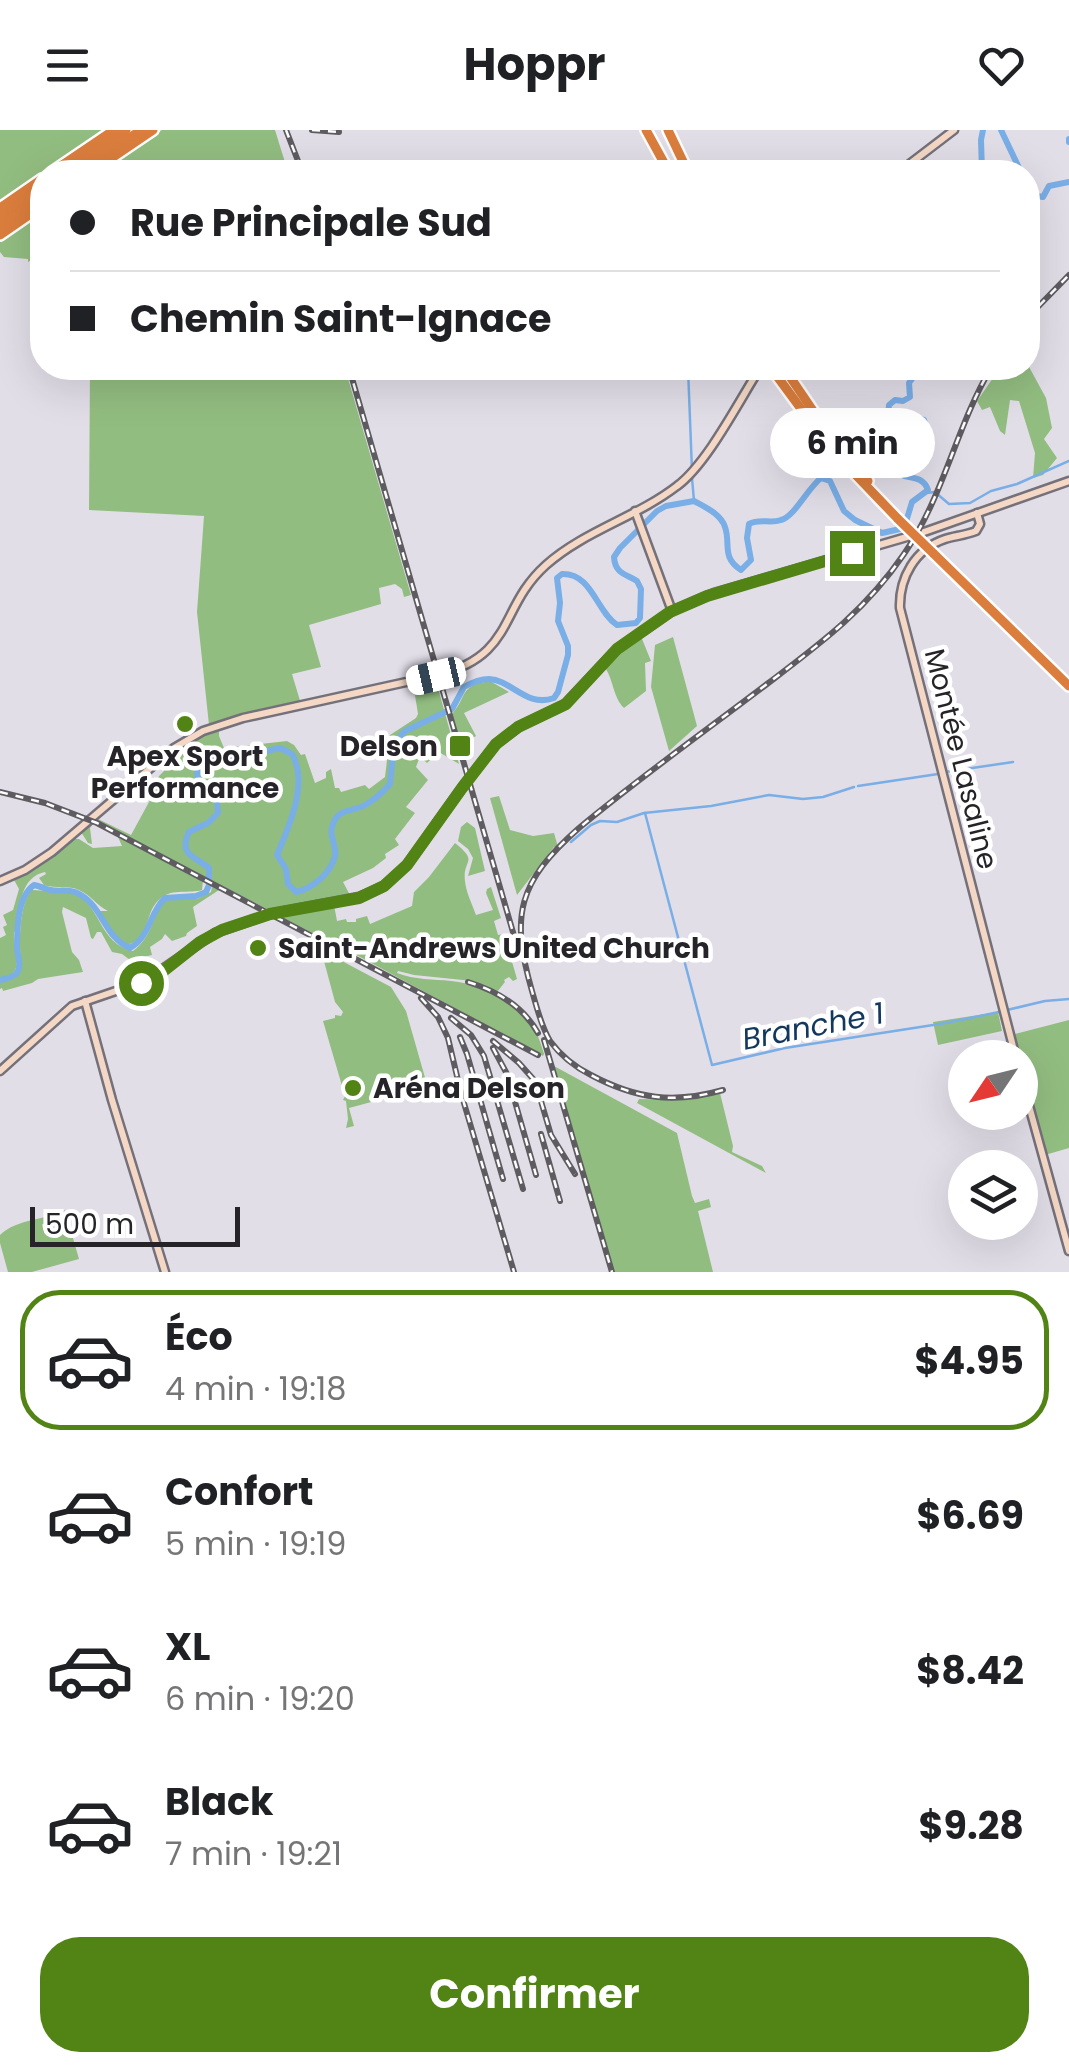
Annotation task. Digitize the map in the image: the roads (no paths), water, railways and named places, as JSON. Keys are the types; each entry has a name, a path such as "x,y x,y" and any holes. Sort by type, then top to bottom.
{"highway":[{"path":"70,160 114,130"},
{"path":"82,160 126,130"},
{"path":"97,160 141,130"},
{"path":"124,142 153,130"},
{"path":"109,160 153,130"},
{"path":"649,130 665,160"},
{"path":"668,130 682,160"},
{"path":"0,208 30,187"},
{"path":"0,216 30,196"},
{"path":"0,226 30,205"},
{"path":"0,235 30,214"},
{"path":"780,380 836,454 1069,683"},
{"path":"792,380 842,451 900,517"}],"street":[{"path":"915,160 954,130"},
{"path":"0,881 54,850 168,754 199,733 234,721 450,672 471,663 496,642 522,594 542,568 562,552 674,489 693,472 752,380"},
{"path":"0,1071 67,1010 143,982 209,936 270,914 359,898 384,886 407,865 496,744 518,727 568,702 617,649 672,611 721,591 898,540 1069,481"},
{"path":"635,511 672,611"},
{"name":"Montée Lasaline","path":"978,513 980,524 976,531 938,542 913,562 902,584 900,608 1011,1040"},
{"path":"84,1001 165,1272"},
{"path":"1036,1130 1069,1251"}],"waterway":[{"path":"982,160 983,130"},
{"path":"1001,130 1015,160"},
{"path":"1040,196 1049,186 1069,182"},
{"path":"688,380 692,471"},
{"path":"0,980 18,971 19,914 24,897 34,885 81,895 115,937 130,948 142,937 165,898 206,892 209,868 187,851 186,840 189,832 218,813 217,800 198,780 197,768 208,760 280,748 292,754 297,765 298,791 277,855 286,869 288,884 296,892 314,884 335,856 331,833 335,819 368,803 390,784 393,755 405,731 452,709 464,687 482,680 497,681 527,697 554,698 568,655 558,621 557,578 562,574 580,580 617,625 636,623 640,618 641,589 637,581 619,570 614,557 666,506 694,501 716,515 725,527 731,560 741,570 751,560 749,524 786,517 821,478 830,481 844,511 855,520 882,533 900,529 912,502 928,490 921,481 904,476 899,466 909,466 916,460 916,447 927,432 924,420 888,415 889,405 895,400 910,397 911,380"},
{"path":"926,493 935,492 949,504 970,503 1069,461"},
{"path":"692,478 694,501"},
{"path":"945,772 1013,762"},
{"path":"858,786 938,774"},
{"path":"571,842 600,821 617,822 644,813 769,795 823,797 854,787"},
{"name":"Branche 1","path":"645,813 712,1065 785,1048 999,1012"},
{"name":"Branche 1","path":"1007,1010 1069,999"}],"railway":[{"path":"286,130 298,160"},
{"path":"312,130 339,132"},
{"path":"1040,305 1069,275"},
{"path":"352,380 515,939"},
{"path":"723,1090 672,1098 640,1094 591,1075 564,1056 544,1029 525,964 521,941 524,901 543,866 579,828 806,654 874,593 904,554 930,509 985,380"},
{"path":"0,792 45,803 97,823 538,1055"},
{"path":"468,982 508,1001 538,1033"},
{"path":"421,998 438,1017 448,1038 514,1272"},
{"path":"451,1018 471,1035 484,1056 523,1189"},
{"path":"460,1037 503,1179"},
{"path":"544,1040 612,1272"},
{"path":"493,1041 535,1081 551,1135 575,1174"},
{"path":"493,1048 507,1074 536,1175"},
{"path":"541,1134 560,1201"}],"place":[{"name":"Apex Sport Performance","path":"185,724"},
{"name":"Delson","path":"460,746"},
{"name":"Saint-Andrews United Church","path":"258,948"},
{"name":"Aréna Delson","path":"353,1088"}]}
